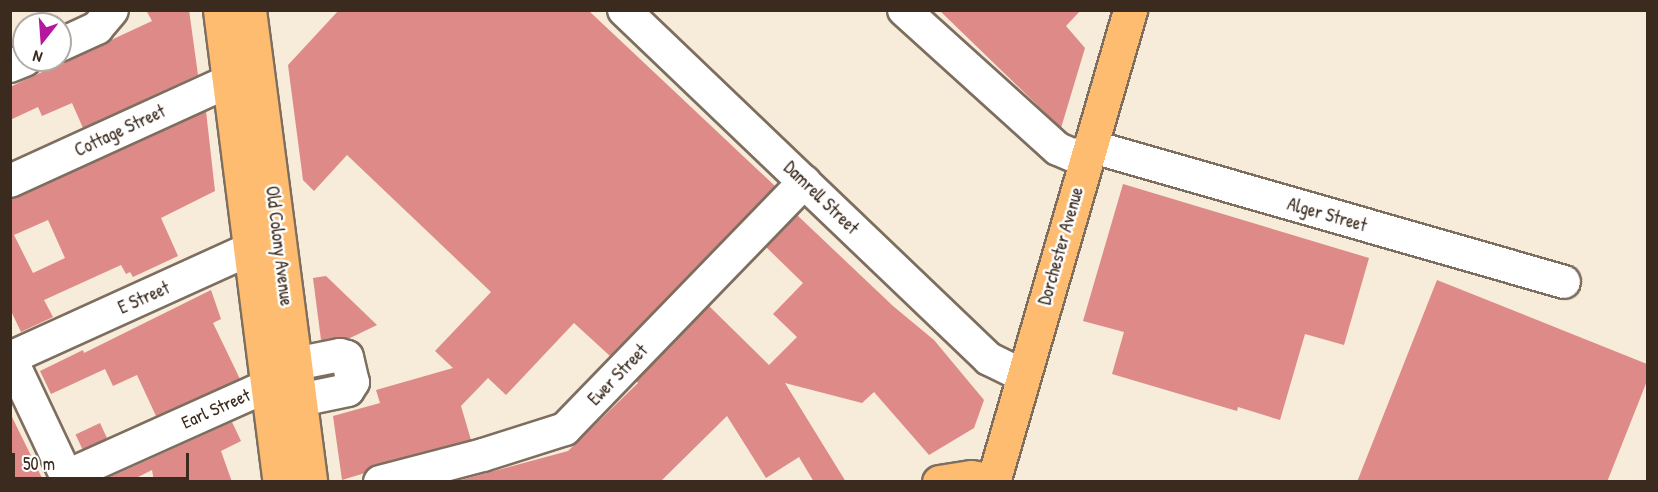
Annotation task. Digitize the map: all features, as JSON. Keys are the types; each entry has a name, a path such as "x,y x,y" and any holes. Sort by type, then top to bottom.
{"main road":[{"name":"Old Colony Avenue","path":"220,10 229,81 265,247 295,364 310,482"},
{"name":"Old Colony Avenue","path":"249,10 265,247 267,386 280,482"},
{"name":"Dorchester Avenue","path":"993,482 1130,10"},
{"path":"939,482 971,477 993,482"}],"street":[{"path":"72,40 98,28 112,10"},
{"name":"Damrell Street","path":"624,10 989,359 1024,376"},
{"name":"Alger Street","path":"904,10 1058,149 1088,153 1564,282"},
{"name":"Cottage Street","path":"10,181 229,81"},
{"name":"Ewer Street","path":"380,482 483,455 565,429 804,182"},
{"name":"E Street","path":"11,358 265,247"},
{"path":"295,364 340,355 347,357 353,382 348,390 300,400"},
{"path":"11,358 68,479"},
{"name":"Earl Street","path":"68,479 267,386"}],"building":[{"path":"146,10 189,10 198,75 83,128 72,103 42,116 38,107 10,120 10,87 42,72 72,72 72,58 152,21"},
{"path":"339,10 588,10 775,186 610,356 574,323 506,395 488,378 461,406 471,440 375,465 365,473 342,480 333,416 380,403 376,390 453,368 435,351 491,292 347,155 314,191 303,180 288,65"},
{"path":"939,10 1081,10 1066,26 1085,48 1061,128"},
{"path":"206,111 215,191 161,218 178,256 133,277 130,272 126,274 121,265 44,300 53,317 21,332 10,309 10,199","holes":["48,220 65,258 33,273 14,235"]},
{"path":"1123,184 1369,258 1344,345 1305,334 1280,420 1238,407 1237,411 1112,374 1124,332 1083,321"},
{"path":"797,215 893,306 934,340 984,400 974,428 929,455 874,392 862,403 785,383 846,482 814,482 799,457 766,478 727,416 660,482 453,482 568,451 638,383 636,381 709,306 769,365 797,337 773,314 803,283 766,247"},
{"path":"326,276 377,325 348,339 321,340 313,278"},
{"path":"1437,280 1647,364 1647,381 1607,482 1357,482"},
{"path":"211,290 221,319 213,323 240,379 156,416 137,375 113,386 105,369 51,394 40,371 83,350 84,353"},
{"path":"10,413 44,482 10,482"},
{"path":"232,422 241,441 221,451 232,482 154,482 152,470 128,482 99,482"},
{"path":"100,423 107,438 83,450 76,434"}]}
